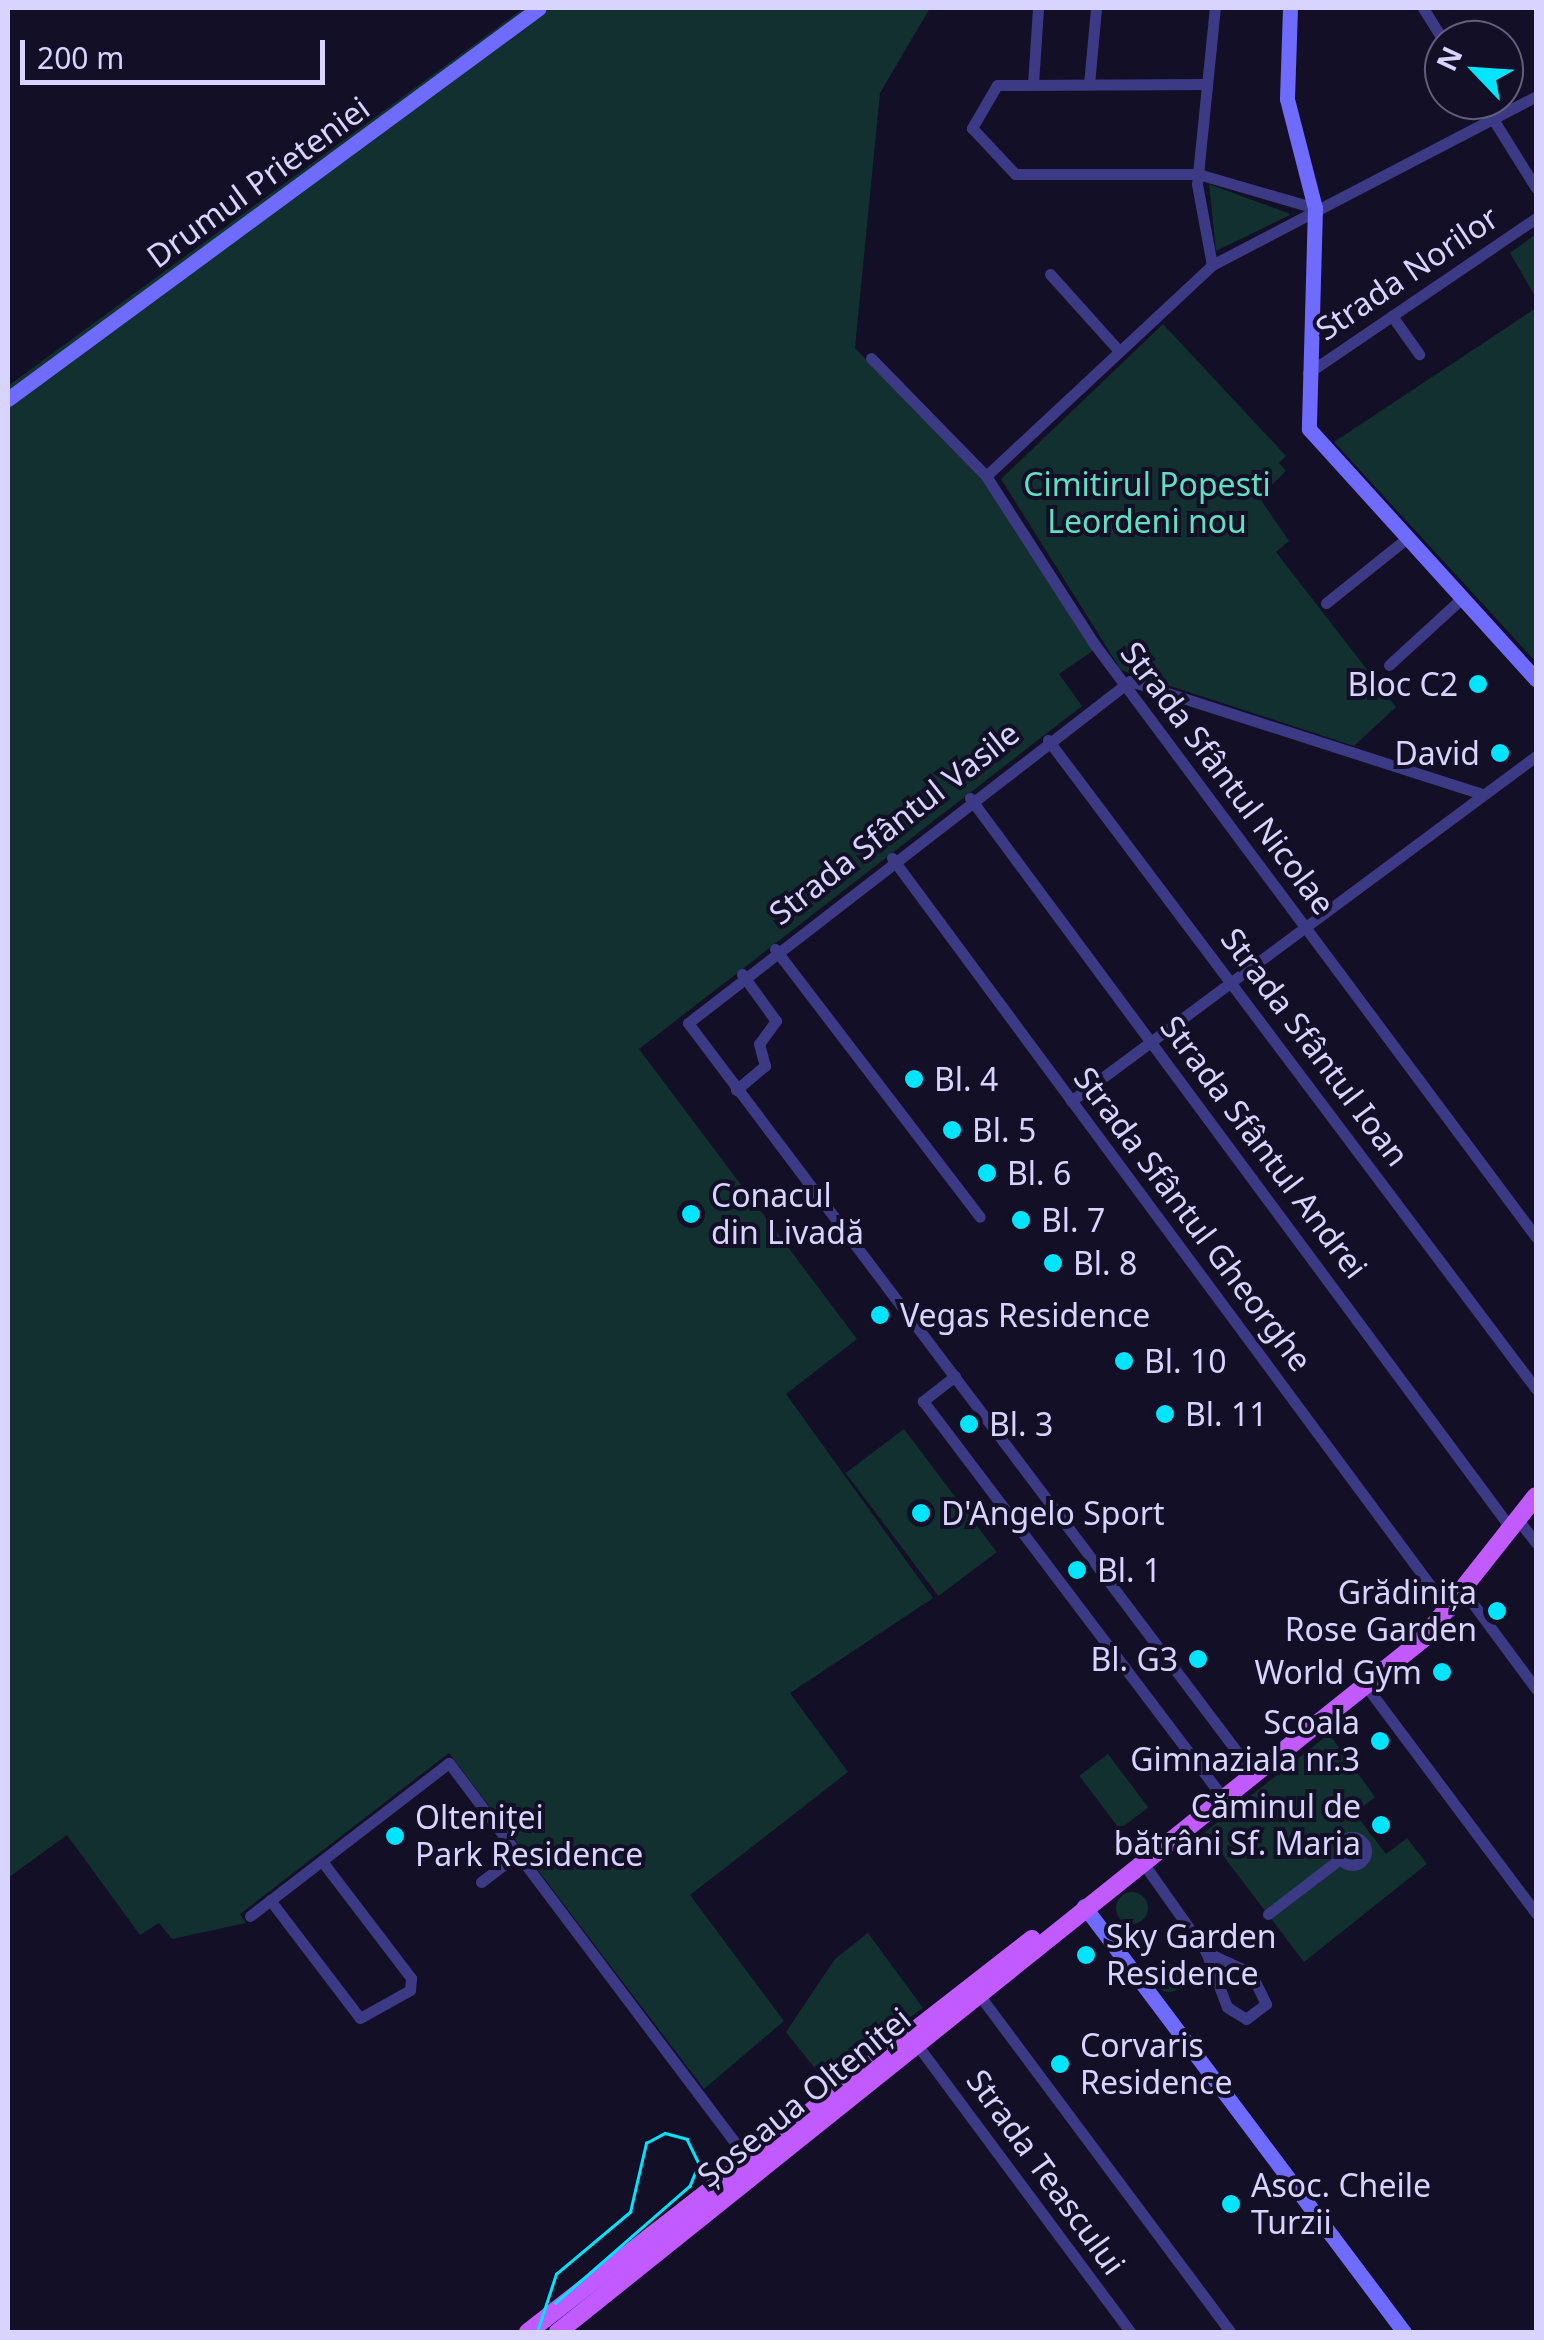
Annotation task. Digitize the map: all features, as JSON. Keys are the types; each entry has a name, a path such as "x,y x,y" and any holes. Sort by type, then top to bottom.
{"main road":[{"name":"Șoseaua Olteniței","path":"528,2332 551,2329 1366,1686 1450,1612 1536,1496"},
{"name":"Șoseaua Olteniței","path":"551,2329 748,2160 980,1996 1084,1906"}],"street":[{"name":"Drumul Prieteniei","path":"8,399 539,8"},
{"path":"1033,84 1038,8"},
{"path":"1090,84 1096,8"},
{"path":"1212,264 1198,174 1214,8"},
{"path":"1290,8 1287,99 1315,208 1308,373 1312,434 1536,678"},
{"path":"1207,84 1033,84 985,94 973,132 1015,174 1198,174 1315,208"},
{"path":"986,476 1212,264 1489,120"},
{"path":"1494,120 1536,188"},
{"name":"Strada Norilor","path":"1308,373 1536,218"},
{"path":"1050,274 1119,352"},
{"path":"1392,316 1419,354"},
{"name":"Strada Sfântul Nicolae","path":"872,358 986,476 1124,684 1536,1237"},
{"path":"1326,602 1407,538"},
{"path":"1389,665 1462,598"},
{"path":"1124,684 1481,794"},
{"name":"Strada Sfântul Vasile","path":"980,1218 775,949 1124,684"},
{"name":"Strada Sfântul Ioan","path":"1048,740 1536,1390"},
{"path":"1071,1101 1304,924 1536,756"},
{"name":"Strada Sfântul Andrei","path":"970,798 1516,1526 1536,1544"},
{"name":"Strada Sfântul Gheorghe","path":"892,858 1450,1612"},
{"path":"775,949 688,1023 1253,1773"},
{"path":"736,1090 765,1066 759,1044 776,1020 742,974"},
{"path":"956,1376 924,1400 1222,1797"},
{"path":"1465,1593 1536,1689"},
{"path":"1366,1686 1536,1913"},
{"name":"Șoseaua Olteniței","path":"322,1860 450,1763 748,2160"},
{"path":"480,1882 518,1854"},
{"path":"1268,1914 1340,1859"},
{"path":"250,1916 270,1900 322,1860 411,1978 397,2000 360,2018 270,1900"},
{"path":"1148,1870 1206,1952 1214,1986 1235,2016 1246,2019 1266,2004 1250,1973 1206,1952"},
{"path":"1084,1906 1404,2332"},
{"path":"980,1996 1230,2332"},
{"name":"Strada Teascului","path":"913,2040 1130,2332"}],"green space":[{"path":"524,8 930,8 880,93 855,348 987,485 1094,650 1059,674 1082,706 639,1049 857,1339 786,1394 933,1598 790,1693 848,1772 690,1895 784,2021 704,2089 449,1753 240,1914 246,1923 172,1939 159,1923 140,1935 67,1835 8,1878 8,386"},
{"path":"1209,184 1288,213 1290,215 1216,251"},
{"path":"1536,234 1536,298 1510,253"},
{"path":"1536,308 1536,662 1334,442"},
{"name":"Cimitirul Popesti Leordeni nou","path":"1163,324 1286,456 1279,463 1286,471 1259,497 1289,541 1276,552 1396,707 1354,746 1121,670 1001,479"},
{"name":"D'Angelo Sport","path":"904,1429 997,1552 938,1596 846,1473"},
{"path":"1329,1734 1375,1797 1355,1813 1386,1854 1407,1838 1427,1864 1304,1962 1205,1832"},
{"path":"1108,1754 1148,1808 1120,1829 1079,1776"},
{"path":"1132,1892 1143,1897 1148,1908 1143,1919 1132,1924 1121,1919 1116,1908 1121,1897"},
{"path":"868,1933 923,2008 824,2080 786,2032 835,1959"},
{"path":"1169,1964 1179,1968 1183,1978 1179,1988 1169,1992 1159,1988 1155,1978 1159,1968"}],"tram line":[{"path":"537,2332 556,2274 630,2212 646,2143 665,2133 687,2139 699,2164 690,2186 556,2303"}],"place":[{"name":"Bloc C2","path":"1478,684"},
{"name":"David","path":"1500,753"},
{"name":"Bl. 4","path":"914,1079"},
{"name":"Bl. 5","path":"952,1130"},
{"name":"Bl. 6","path":"987,1173"},
{"name":"Conacul din Livadă","path":"691,1214"},
{"name":"Bl. 7","path":"1021,1220"},
{"name":"Bl. 8","path":"1053,1263"},
{"name":"Vegas Residence","path":"880,1315"},
{"name":"Bl. 10","path":"1124,1361"},
{"name":"Bl. 11","path":"1165,1414"},
{"name":"Bl. 3","path":"969,1424"},
{"name":"D'Angelo Sport","path":"921,1513"},
{"name":"Bl. 1","path":"1077,1570"},
{"name":"Grădinița Rose Garden","path":"1497,1611"},
{"name":"Bl. G3","path":"1198,1659"},
{"name":"World Gym","path":"1442,1672"},
{"name":"Scoala Gimnaziala nr.3","path":"1380,1741"},
{"name":"Căminul de bătrâni Sf. Maria","path":"1381,1825"},
{"name":"Olteniței Park Residence","path":"395,1836"},
{"name":"Sky Garden Residence","path":"1086,1955"},
{"name":"Corvaris Residence","path":"1060,2064"},
{"name":"Asoc. Cheile Turzii","path":"1231,2204"}]}
